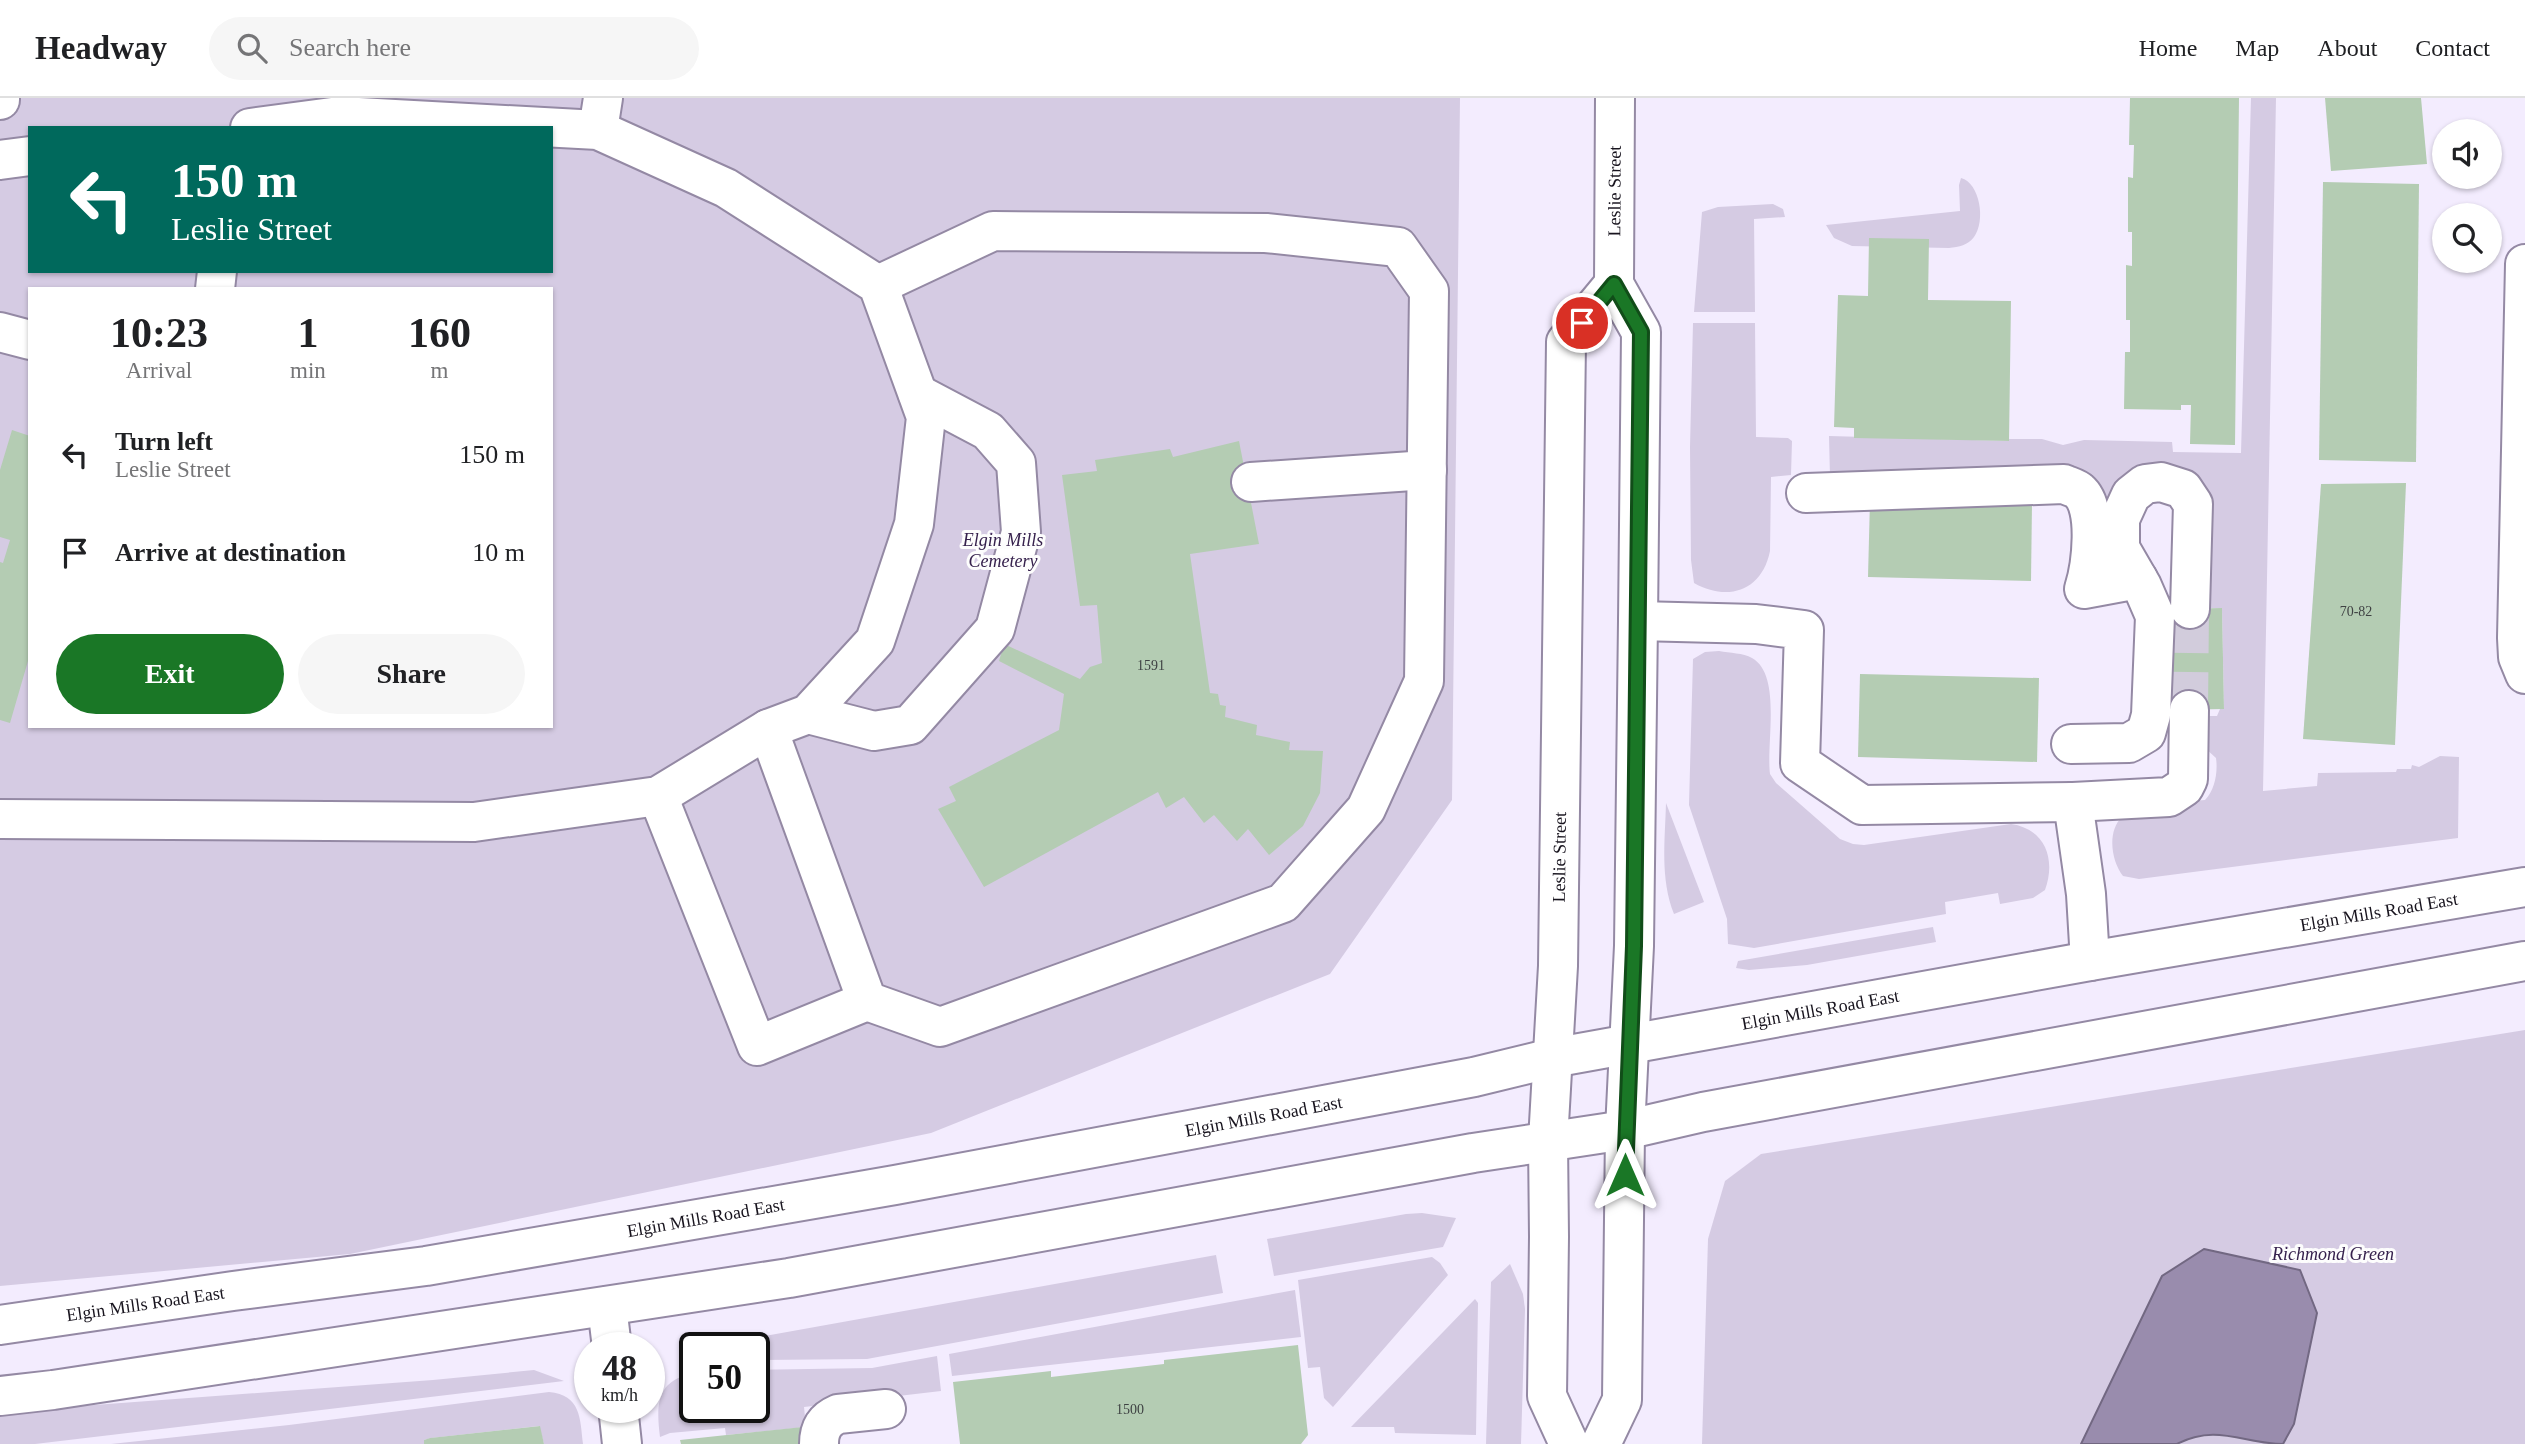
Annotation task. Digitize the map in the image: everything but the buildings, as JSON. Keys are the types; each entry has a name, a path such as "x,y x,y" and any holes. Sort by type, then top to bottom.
{"main road":[{"name":"Leslie Street","path":"1601,1444 1622,1400 1625,1130 1630,1045 1638,621 1641,332 1614,284 1615,98"},
{"path":"0,819 474,822 658,796 768,729 808,714 875,641 914,524 926,416 878,285 726,188 600,114 340,116 265,126"},
{"path":"0,160 28,156"},
{"path":"658,796 757,1046 867,1001 940,1027 1283,903 1366,809 1424,681 1429,291 1398,247 1266,233 993,231 878,285"},
{"path":"2525,264 2517,638 2518,657 2525,674"},
{"name":"Leslie Street","path":"1569,1444 1547,1396 1548,1142 1558,966 1566,342 1614,284"},
{"path":"0,332 28,339"},
{"path":"808,714 874,730 910,725 995,629 1021,532 1016,463 988,431 918,394"},
{"path":"1251,482 1427,470"},
{"path":"2071,744 2129,743 2146,733 2151,715 2155,617 2120,548 2120,519 2131,495 2145,484 2161,482 2183,489 2193,504 2190,609"},
{"path":"1806,493 2064,484 2080,491 2091,510 2090,570 2084,589 2138,579"},
{"path":"1638,621 1756,624 1804,631 1800,763 1862,805 2073,802 2169,797 2177,794 2188,779 2189,710"},
{"path":"768,729 867,1001"},
{"path":"2073,802 2086,894 2090,961"},
{"name":"Elgin Mills Road East","path":"0,1325 426,1266 1177,1133 1474,1077 1552,1058 2090,961 2525,887"},
{"path":"0,1396 789,1278 1625,1130 1717,1110 2525,961"},
{"path":"607,1306 610,1332"},
{"path":"819,1444 822,1426 831,1417 886,1409"},
{"path":"620,1423 622,1444"}],"green space":[{"name":"Elgin Mills Cemetery","path":"0,98 1460,98 1452,800 1330,974 931,1133 350,1254 0,1286"},
{"path":"2251,98 2276,98 2263,791 2317,786 2318,773 2396,772 2397,769 2411,769 2412,765 2419,767 2440,756 2459,757 2458,838 2139,879 2123,876 2119,870 2112,846 2117,823 2122,817 2205,800 2216,775 2216,758 2205,748 2199,716 2217,716 2220,709 2224,709 2222,608 2201,608 2207,495 2111,505 1830,477 1829,436 2008,441 2042,439 2063,445 2084,440 2172,442 2173,452 2241,453"},
{"path":"1961,178 1973,187 1980,213 1978,230 1972,240 1963,245 1949,248 1852,246 1834,238 1826,225 1960,211"},
{"path":"1773,204 1783,209 1785,217 1754,219 1755,312 1694,312 1702,212 1718,207"},
{"path":"1693,323 1755,323 1756,437 1788,438 1792,441 1791,475 1771,477 1770,551 1766,565 1760,576 1751,584 1731,592 1719,592 1694,583 1691,560 1690,447"},
{"path":"1719,651 1748,656 1761,667 1770,694 1770,774 1776,783 1840,839 1864,845 2011,824 2033,832 2045,848 2049,868 2045,890 2033,898 2000,904 1998,893 1945,902 1946,914 1754,948 1728,944 1727,919 1689,805 1693,659 1705,652"},
{"path":"1666,803 1704,902 1674,914 1665,873"},
{"path":"1933,927 1936,942 1807,965 1749,970 1736,968 1738,961"},
{"name":"Richmond Green","path":"2525,1030 2525,1444 1702,1444 1708,1239 1725,1181 1761,1154"},
{"path":"1422,1213 1456,1218 1443,1247 1274,1276 1267,1239"},
{"path":"1216,1255 1223,1293 867,1359 770,1360 770,1335"},
{"path":"1432,1257 1448,1275 1333,1407 1324,1398 1320,1367 1308,1368 1298,1280"},
{"path":"1510,1264 1523,1294 1525,1309 1521,1444 1486,1444 1491,1282"},
{"path":"1295,1290 1301,1337 952,1376 949,1354"},
{"path":"1475,1299 1478,1303 1476,1435 1395,1433 1394,1427 1351,1427"},
{"path":"937,1356 941,1391 804,1407 806,1427 726,1435 725,1428 670,1433 660,1437 659,1423 665,1423 665,1389 679,1378 679,1423 770,1423 770,1370 872,1368"},
{"path":"534,1370 564,1381 35,1444 0,1444 0,1412"},
{"path":"549,1392 560,1394 574,1404 574,1423 580,1423 583,1444 544,1444 539,1426 431,1438 424,1440 424,1444 111,1444 289,1425"}],"shaded area":[{"path":"2204,1249 2300,1270 2317,1313 2294,1424 2283,1444 2205,1435 2177,1444 2081,1444 2162,1276"}],"tunnel":[{"path":"2189,710 2190,609"}],"route":[{"path":"1582,323 1614,284 1641,332 1634,946 1625,1175"}]}
